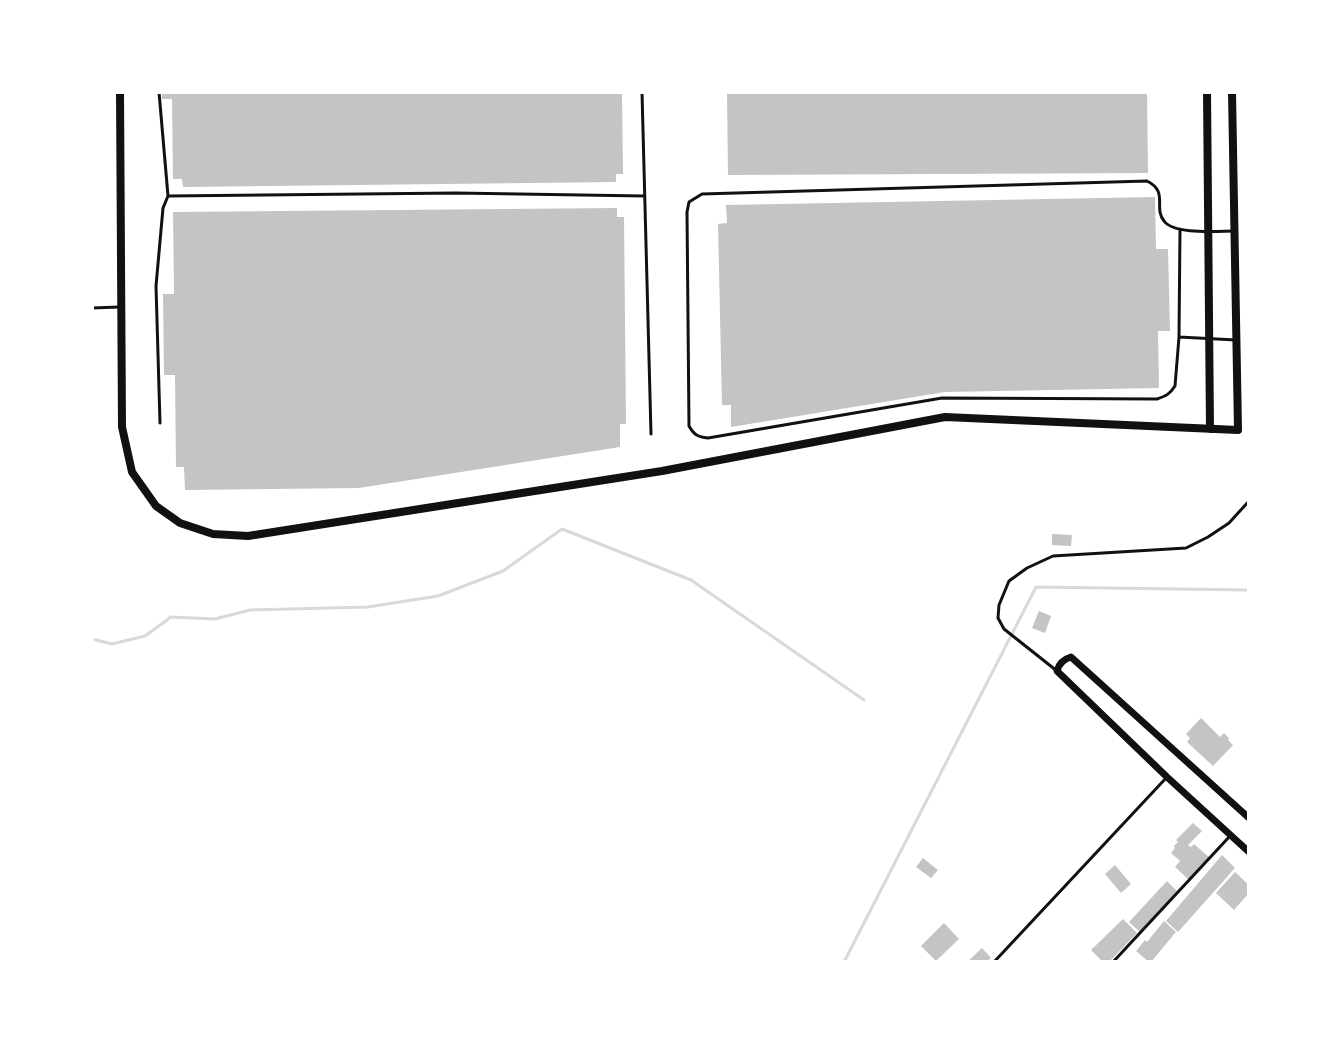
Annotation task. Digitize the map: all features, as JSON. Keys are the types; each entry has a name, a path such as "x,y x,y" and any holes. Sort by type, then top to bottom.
{"street":[{"path":"120,92 122,427 132,472 156,506 180,523 213,534 248,536 662,471 945,417 1238,430 1232,92"},
{"path":"1207,92 1210,429"},
{"path":"1249,818 1071,657 1065,659 1057,671 1249,852"}],"lane":[{"path":"159,92 168,196 163,208 156,286 160,423"},
{"path":"642,92 651,434"},
{"path":"1180,229 1179,337 1175,386 1171,393 1157,399 942,398 708,438 693,433 689,426 687,212 689,202 702,194 1147,181 1159,191 1161,216 1171,227 1234,231"},
{"path":"168,196 456,193 644,196"},
{"path":"92,308 123,307"},
{"path":"1179,337 1236,340"},
{"path":"1057,671 1004,629 998,618 999,605 1009,581 1027,568 1053,556 1186,548 1229,523 1249,501"},
{"path":"994,962 1167,777"},
{"path":"1113,962 1230,835"}],"building":[{"path":"162,92 622,92 623,174 616,174 616,182 183,187 182,179 173,179 172,99 162,99"},
{"path":"727,92 1147,92 1148,173 728,175"},
{"path":"1155,197 1156,249 1168,249 1170,331 1158,331 1159,388 945,392 731,427 731,405 722,405 718,224 727,223 726,205"},
{"path":"617,208 617,217 624,217 626,424 620,424 620,447 359,488 185,490 184,467 176,467 175,375 164,375 163,294 174,294 173,212"},
{"path":"1052,534 1072,535 1071,546 1052,545"},
{"path":"1039,611 1051,616 1045,633 1032,628"},
{"path":"1201,718 1220,737 1224,733 1233,745 1213,766 1187,742 1190,738 1186,734"},
{"path":"1193,823 1202,831 1188,845 1191,847 1194,844 1210,858 1189,880 1175,867 1180,861 1171,853 1178,842 1176,840"},
{"path":"1222,855 1235,868 1178,932 1166,921"},
{"path":"923,858 938,870 931,878 916,867"},
{"path":"1115,865 1131,884 1121,893 1105,874"},
{"path":"1235,872 1249,885 1249,893 1234,910 1216,893"},
{"path":"1167,881 1178,892 1140,932 1129,922"},
{"path":"1123,919 1137,933 1109,962 1103,962 1091,950"},
{"path":"1164,921 1176,932 1149,962 1136,951"},
{"path":"944,923 959,939 936,961 921,946"},
{"path":"982,948 991,958 986,962 967,962"}],"waterway":[{"path":"92,639 112,644 145,636 171,617 215,619 250,610 368,607 438,596 503,571 562,529 691,580 864,700"},
{"path":"844,962 1036,587 1249,590"}]}
